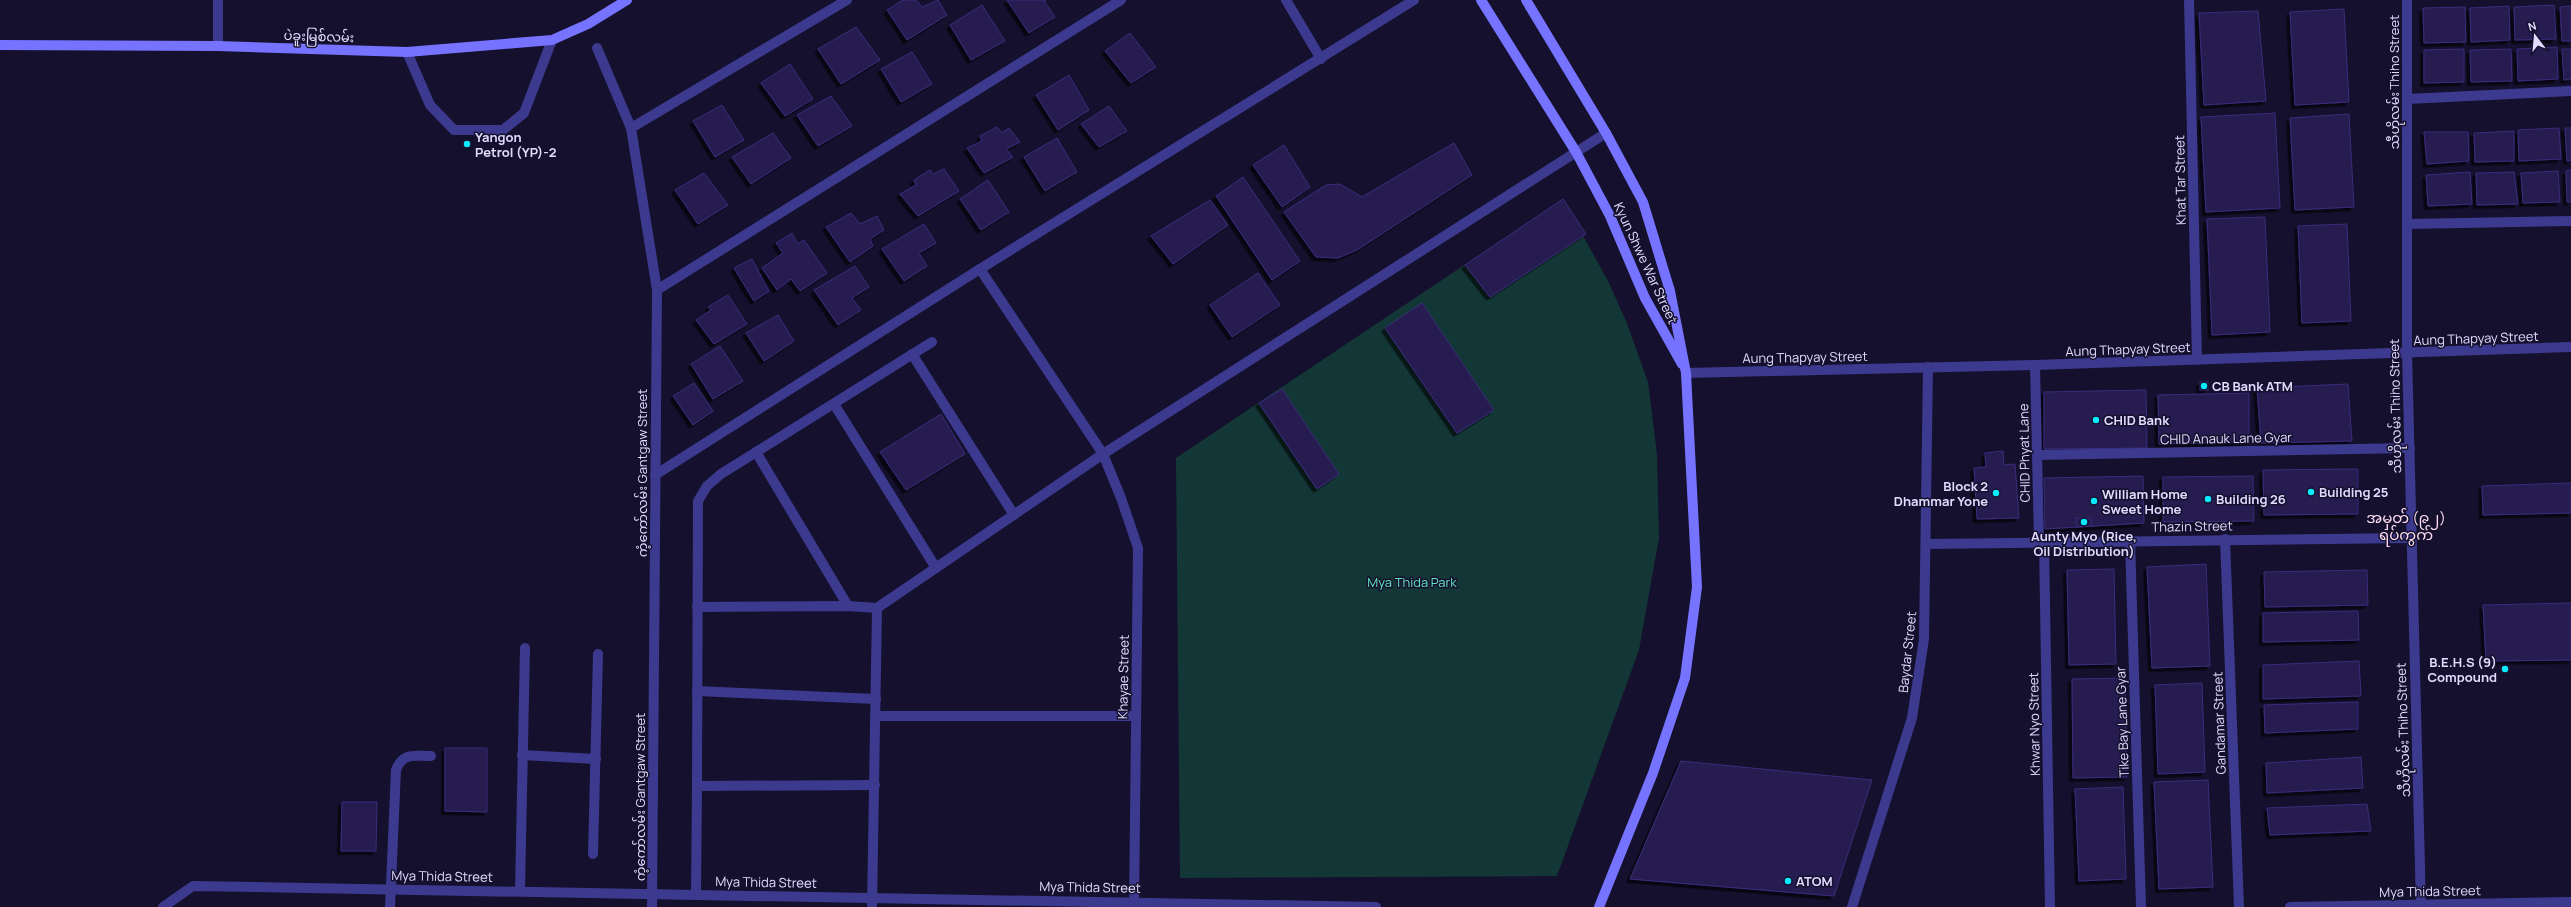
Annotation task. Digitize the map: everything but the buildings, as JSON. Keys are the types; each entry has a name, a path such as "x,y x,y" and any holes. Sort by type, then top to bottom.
{"street":[{"path":"218,0 218,46"},
{"name":"ပဲခူးမြစ်လမ်း","path":"0,45 218,46 407,52 552,40 588,24 627,0"},
{"path":"631,128 847,0"},
{"path":"657,290 1122,0"},
{"path":"1286,0 1321,59"},
{"path":"655,475 980,269 1414,0"},
{"name":"Kyun Shwe War Street","path":"1481,0 1576,152 1610,216 1645,298 1686,372"},
{"name":"Kyun Shwe War Street","path":"1526,0 1606,133 1643,202 1670,291 1686,372"},
{"name":"Khat Tar Street","path":"2190,0 2197,360"},
{"name":"သီဟိုလမ်း Thiho Street","path":"2407,0 2407,353 2410,448 2410,538 2421,906"},
{"path":"407,52 430,105 454,130 503,130 524,114 552,40"},
{"name":"ကံ့ကော်လမ်း Gantgaw Street","path":"598,48 631,128 657,290 652,907"},
{"path":"2408,99 2571,91"},
{"path":"697,607 848,606 877,608 1103,454 1606,133"},
{"path":"2408,224 2571,221"},
{"name":"Khayae Street","path":"980,269 1103,454 1121,498 1138,548 1134,904"},
{"path":"696,893 698,501 707,486 721,474 932,342"},
{"name":"Aung Thapyay Street","path":"1686,372 2035,365 2571,347"},
{"path":"912,354 1014,515"},
{"name":"CHID Phyat Lane","path":"2035,365 2040,455 2042,542"},
{"name":"Baydar Street","path":"1852,907 1912,718 1924,640 1928,367"},
{"path":"1599,907 1653,773 1685,678 1697,587 1686,372"},
{"path":"834,404 936,568"},
{"name":"CHID Anauk Lane Gyar","path":"2040,455 2410,448"},
{"path":"756,452 848,606"},
{"name":"Thazin Street","path":"1926,544 2042,542 2130,545 2225,538 2410,538"},
{"name":"Gandamar Street","path":"2225,538 2239,907"},
{"name":"Khwar Nyo Street","path":"2042,542 2050,907"},
{"name":"Tike Bay Lane Gyar","path":"2130,545 2141,907"},
{"path":"872,902 877,608"},
{"path":"520,890 525,648"},
{"path":"593,854 598,654"},
{"path":"697,691 876,699"},
{"path":"876,716 1135,716"},
{"path":"390,907 396,770 400,760 406,757 431,756"},
{"path":"522,756 596,759"},
{"path":"697,786 875,784"},
{"name":"Mya Thida Street","path":"163,907 192,886 696,893 872,902 1376,907"},
{"name":"Mya Thida Street","path":"2290,907 2421,906 2571,902"}],"green space":[{"name":"Mya Thida Park","path":"1563,199 1609,283 1626,321 1648,382 1657,455 1659,538 1639,650 1557,876 1180,878 1176,458"}],"place":[{"name":"Yangon Petrol (YP)-2","path":"467,144"},
{"name":"CB Bank ATM","path":"2204,386"},
{"name":"CHID Bank","path":"2096,420"},
{"name":"Building 25","path":"2311,492"},
{"name":"Block 2 Dhammar Yone","path":"1996,493"},
{"name":"Building 26","path":"2208,499"},
{"name":"William Home Sweet Home","path":"2094,501"},
{"name":"Aunty Myo (Rice, Oil Distribution)","path":"2084,522"},
{"name":"B.E.H.S (9) Compound","path":"2505,669"},
{"name":"ATOM","path":"1788,881"}],"district":[{"name":"အမှတ် (၉၂) ရပ်ကွက်","path":"2406,526"}]}
